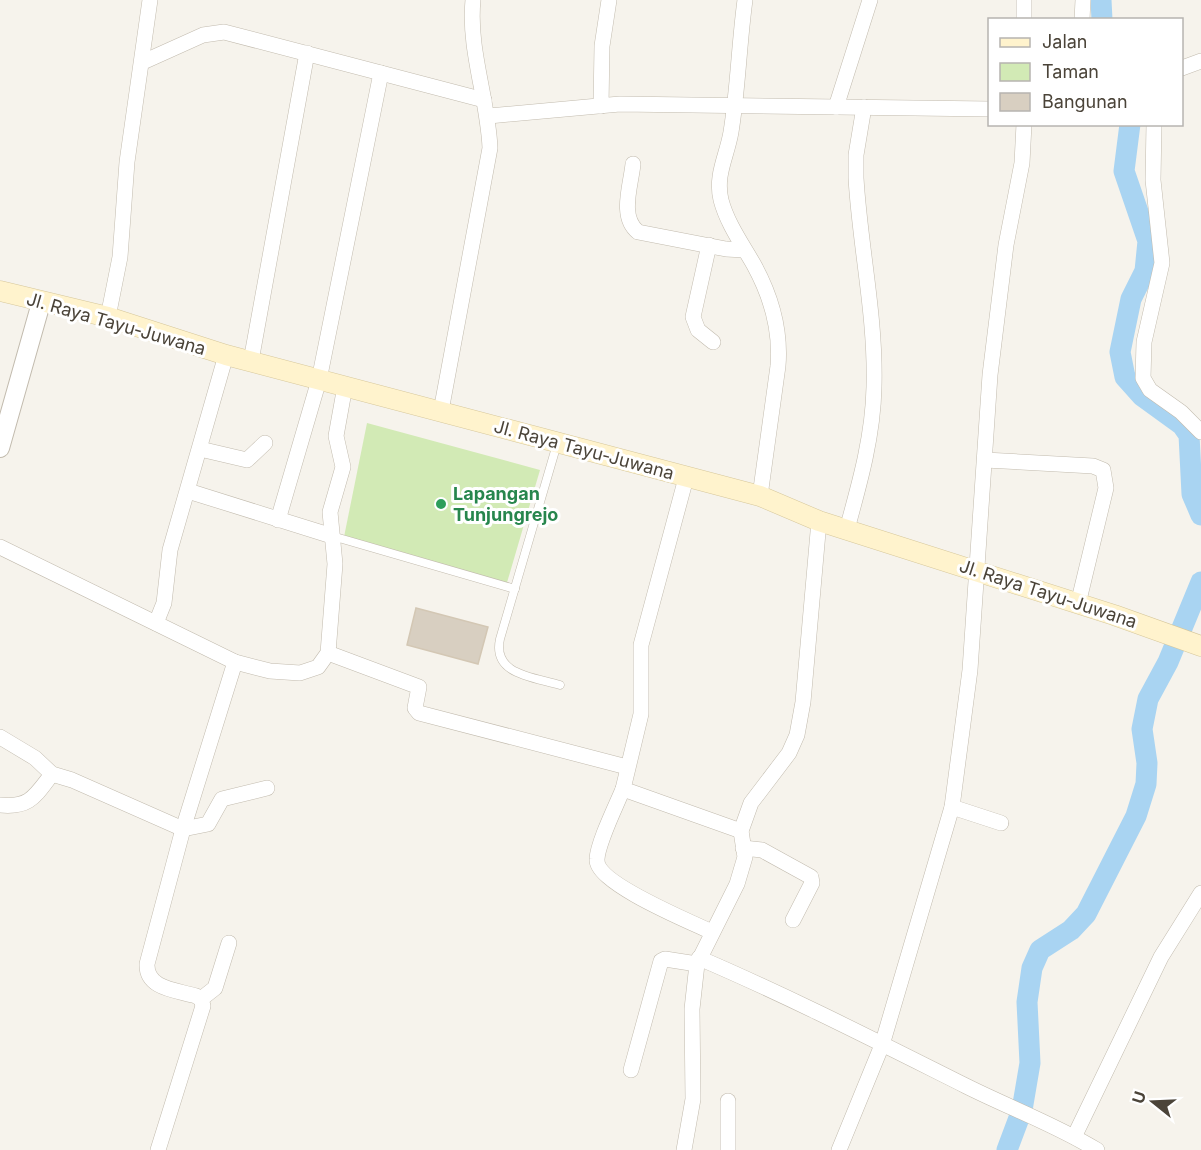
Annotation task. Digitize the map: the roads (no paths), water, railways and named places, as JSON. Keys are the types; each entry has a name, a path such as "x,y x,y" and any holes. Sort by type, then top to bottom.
{"main road":[{"name":"Jl. Raya Tayu-Juwana","path":"0,291 42,303 108,317 226,355 557,444 586,448 686,478 760,496 819,521 1197,643"}],"street":[{"path":"108,317 120,257 127,162 150,0"},
{"path":"441,411 489,158 489,116 484,100 473,29 473,0"},
{"path":"601,106 602,46 609,0"},
{"path":"745,0 734,105 719,190 721,202 772,306 779,349 773,413 760,496"},
{"path":"836,107 870,0"},
{"path":"1024,0 1024,18"},
{"path":"1082,18 1083,0"},
{"path":"143,62 213,32 235,34 484,100"},
{"path":"251,361 307,54"},
{"path":"1183,68 1201,61"},
{"path":"278,520 319,380 381,74"},
{"path":"489,116 601,106 734,105 988,110"},
{"path":"847,529 868,450 874,386 873,334 856,178 856,155 864,107"},
{"path":"839,1150 882,1045 952,807 970,670 996,319 1006,246 1022,163 1024,126"},
{"path":"1154,126 1153,171 1162,263 1144,342 1143,378 1150,390 1186,417 1201,432"},
{"path":"633,164 627,217 631,226 638,232 744,250"},
{"path":"709,245 693,317 698,330 713,342"},
{"path":"0,447 42,303"},
{"path":"156,623 164,603 170,550 226,355"},
{"path":"0,547 235,662 270,671 300,674 318,667 328,653 335,564 330,512 343,467 336,436 345,386"},
{"path":"200,449 247,460 265,443"},
{"path":"985,460 1093,466 1103,470 1106,488 1078,604"},
{"path":"686,478 641,645 640,714 622,789 597,856 599,869 624,889 712,932"},
{"path":"188,490 332,536"},
{"path":"684,1150 693,1100 692,1009 698,961 737,884 745,856 741,831 751,802 789,753 797,735 803,702 819,521"},
{"path":"328,653 418,687 416,708 419,713 627,767"},
{"path":"201,999 157,985 146,974 183,829 235,662"},
{"path":"0,737 35,758 52,774 72,780 183,829 207,824 220,800 267,788"},
{"path":"0,805 16,806 32,800 52,774"},
{"path":"622,789 741,831"},
{"path":"952,807 1001,823"},
{"path":"743,848 762,850 811,877 812,883 793,920"},
{"path":"1075,1135 1161,957 1201,893"},
{"path":"201,999 215,988 229,943"},
{"path":"632,1070 661,961 665,959 698,961 769,988 1010,1108 1075,1135 1096,1150"},
{"path":"158,1150 189,1059 203,1006 201,999"},
{"path":"728,1101 728,1150"}],"lane":[{"path":"557,444 498,646 500,659 513,671 560,685"},
{"path":"332,536 515,589"}],"waterway":[{"path":"1101,0 1102,18"},
{"path":"1130,126 1124,171 1148,241 1145,271 1131,299 1120,352 1125,377 1142,396 1182,425 1189,435 1192,494 1201,515"},
{"path":"1007,1150 1022,1110 1030,1063 1027,1002 1032,968 1040,950 1071,930 1086,914 1136,816 1146,784 1147,763 1142,729 1148,699 1168,662 1201,582"}],"place":[{"name":"Lapangan Tunjungrejo","path":"441,504"}]}
